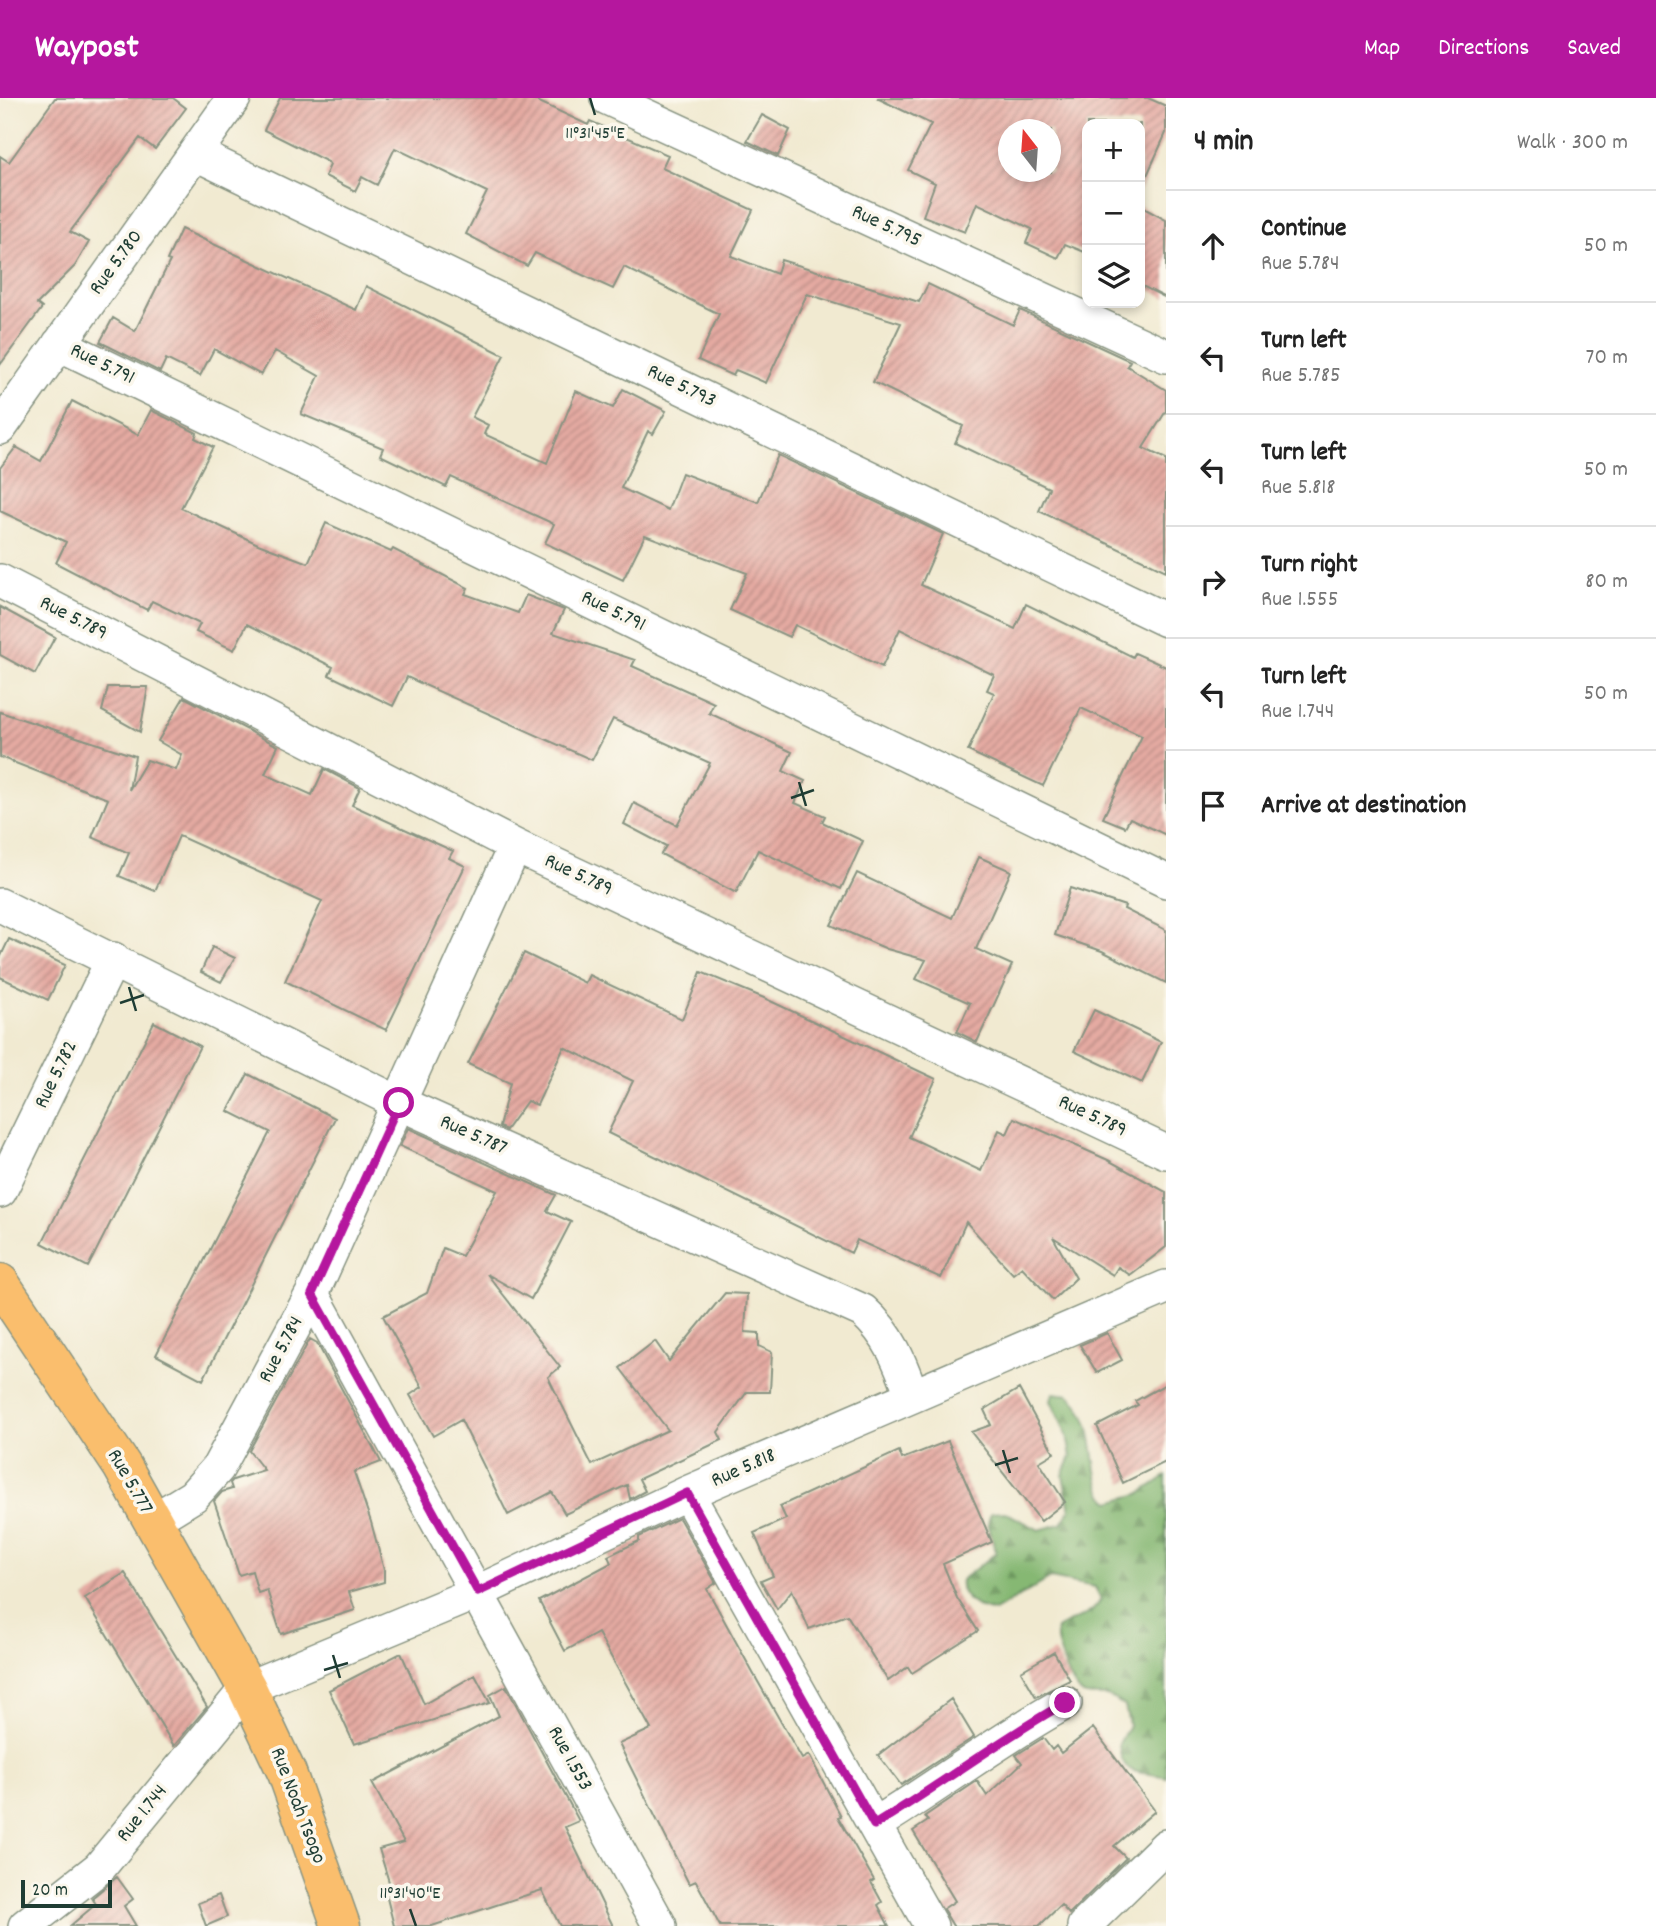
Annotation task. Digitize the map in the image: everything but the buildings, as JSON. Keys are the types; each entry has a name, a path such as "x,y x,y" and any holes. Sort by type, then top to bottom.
{"main road":[{"name":"Rue 5.777","path":"0,1283 122,1466 247,1688"},
{"name":"Rue Noah Tsogo","path":"247,1688 287,1773 341,1926"}],"street":[{"name":"Rue 5.780","path":"0,428 234,98"},
{"name":"Rue 5.795","path":"607,98 1166,356"},
{"name":"Rue 5.793","path":"196,154 1166,620"},
{"name":"Rue 5.791","path":"59,344 1166,881"},
{"name":"Rue 5.789","path":"0,581 515,846 1166,1152"},
{"name":"Rue 5.784","path":"152,1521 193,1496 218,1468 312,1294 515,846"},
{"name":"Rue 5.787","path":"0,905 399,1103 863,1311 883,1329 912,1395"},
{"name":"Rue 5.782","path":"0,1191 113,959"},
{"name":"Rue 5.818","path":"247,1688 478,1592 687,1493 1166,1287"},
{"name":"Rue 1.553","path":"312,1294 660,1926"},
{"path":"687,1493 931,1926"},
{"name":"Rue 1.744","path":"25,1926 99,1868 247,1688"},
{"path":"874,1825 944,1782 1012,1732 1065,1703"},
{"path":"1084,1926 1166,1846"}],"green space":[{"path":"1053,1393 1069,1395 1080,1408 1091,1438 1098,1483 1110,1502 1139,1494 1166,1476 1166,1777 1128,1768 1119,1744 1129,1725 1125,1706 1108,1697 1083,1694 1073,1684 1064,1665 1057,1629 1093,1610 1101,1599 1095,1587 1051,1578 994,1611 971,1602 961,1586 961,1580 996,1553 988,1523 991,1513 1005,1512 1039,1530 1061,1524 1070,1510 1063,1475 1071,1457 1067,1435 1051,1401"}],"route":[{"path":"399,1103 312,1294 478,1592 687,1493 874,1825 944,1782 1012,1732 1065,1703"}]}
